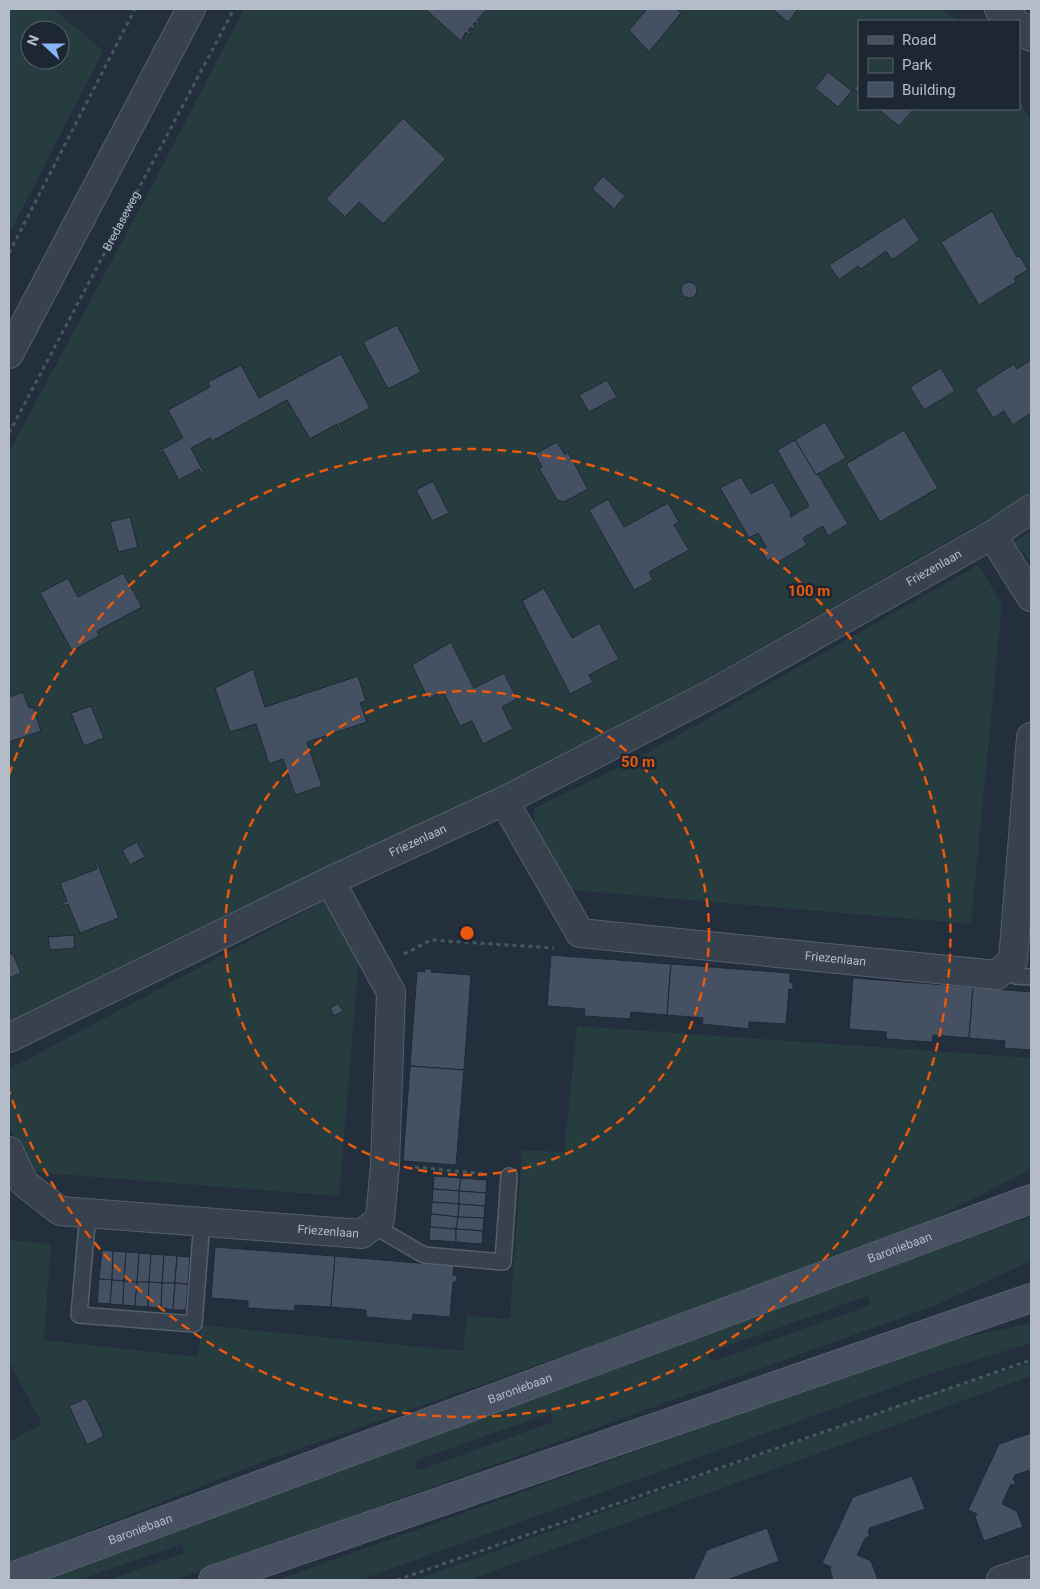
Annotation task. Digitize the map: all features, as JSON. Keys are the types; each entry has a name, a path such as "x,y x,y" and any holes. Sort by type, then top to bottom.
{"main road":[{"name":"Baroniebaan","path":"9,1578 1031,1199"},
{"path":"213,1580 1031,1298"}],"street":[{"path":"9,354 191,9"},
{"path":"999,9 1013,20"},
{"path":"1020,26 1031,37"},
{"name":"Friezenlaan","path":"9,1038 330,881 504,801 713,693 992,535 1031,509"},
{"path":"992,535 1031,597"},
{"path":"1006,967 1013,960 1031,738"},
{"path":"504,801 580,933"},
{"name":"Friezenlaan","path":"9,1151 24,1183 60,1211 362,1234 374,1226 380,1219 385,1164 391,992 379,967 330,881"},
{"name":"Friezenlaan","path":"580,933 997,975 1006,967"}],"lane":[{"path":"1006,967 1016,976 1031,977"},
{"path":"374,1226 424,1254 503,1262 509,1176"},
{"path":"88,1213 79,1315 194,1324 202,1222"}],"path":[{"path":"9,253 135,9"},
{"name":"Bredaseweg","path":"9,433 234,9"},
{"path":"379,967 431,940 558,948 580,933"},
{"path":"385,1164 509,1176"},
{"path":"397,1580 1031,1360"}],"green space":[{"path":"9,9 54,9 67,20 20,20 20,70 70,70 70,23 103,51 9,235"},
{"path":"244,9 943,9 957,20 858,20 858,110 1020,110 1020,101 1031,122 1031,494 648,712 485,796 9,1033 9,452 152,186"},
{"path":"1031,531 1031,563 1014,542"},
{"path":"978,565 1002,604 971,924 572,890 532,834 535,808 640,757"},
{"path":"332,897 359,958 339,1196 31,1172 9,1127 9,1069"},
{"path":"577,1026 1031,1058 1031,1169 894,1239 262,1462 9,1563 9,1442 42,1424 9,1361 9,1235 11,1240 51,1244 44,1340 198,1357 202,1325 463,1351 467,1316 510,1319 522,1150 564,1152"},
{"path":"1031,1216 1031,1261 934,1306 175,1580 108,1580 184,1553 182,1544 79,1580 22,1580","holes":["868,1296 870,1305 711,1362 708,1353","550,1413 553,1422 417,1471 415,1461"]},
{"path":"1031,1323 1031,1343 924,1376 360,1580 277,1580 931,1345"},
{"path":"1031,1363 1031,1376 469,1580 415,1580 930,1394"}],"building":[{"path":"425,9 487,9 477,20 480,22 478,24 475,22 473,30 471,27 468,30 471,32 468,35 466,32 461,41"},
{"path":"647,9 676,9 681,13 649,52 629,30"},
{"path":"772,9 798,9 788,22"},
{"path":"828,72 852,91 838,107 815,88"},
{"path":"858,84 858,92 854,89"},
{"path":"879,110 913,110 899,126"},
{"path":"403,118 446,159 383,224 359,202 345,217 326,199"},
{"path":"603,176 625,196 614,209 592,189"},
{"path":"992,211 1017,257 1020,256 1028,270 1014,278 1016,282 979,305 941,242"},
{"path":"904,217 920,240 892,260 886,251 861,269 858,266 839,280 829,265"},
{"path":"686,282 692,282 697,287 695,296 686,298 681,293 681,287"},
{"path":"397,325 421,372 388,389 363,342"},
{"path":"341,354 370,408 339,424 344,432 342,433 337,424 310,439 287,400 212,441 210,438 191,448 204,473 202,474 199,469 179,480 163,451 158,454 157,452 183,438 168,410 210,387 208,382 241,365 259,398"},
{"path":"1031,360 1031,413 1013,425 1004,411 993,418 975,389 1014,364 1017,369"},
{"path":"941,368 955,391 924,410 910,387"},
{"path":"607,380 617,397 589,412 579,395"},
{"path":"825,422 846,458 816,475 795,440"},
{"path":"904,430 938,488 880,522 846,464"},
{"path":"795,440 848,524 828,536 823,526 803,538 807,545 775,564 772,558 767,561 761,550 766,547 758,533 749,538 720,488 741,477 751,494 773,482 791,513 790,517 809,506 777,450"},
{"path":"557,442 565,455 568,452 588,489 564,502 557,500 539,468 542,467 535,454"},
{"path":"433,481 449,513 432,521 416,490"},
{"path":"608,499 624,527 668,503 679,522 674,525 689,550 649,572 653,580 634,590 589,510"},
{"path":"130,517 138,547 118,552 110,522"},
{"path":"123,573 142,607 97,631 99,636 72,651 40,593 68,578 78,597"},
{"path":"544,588 572,638 599,623 619,659 589,675 593,682 570,694 522,601"},
{"path":"451,642 474,688 504,673 517,699 502,707 513,729 483,744 472,721 460,726 443,691 428,699 412,665"},
{"path":"253,669 265,707 358,676 366,701 360,703 367,722 307,742 322,786 295,795 283,759 269,764 256,724 230,732 215,688"},
{"path":"23,692 29,708 33,707 41,731 9,742 9,697"},
{"path":"91,706 104,738 84,746 71,713"},
{"path":"137,842 145,857 130,865 122,850"},
{"path":"97,862 119,918 80,933 68,904 62,906 61,904 67,901 60,883 97,869 95,863"},
{"path":"74,935 75,948 50,950 48,937"},
{"path":"9,954 13,954 21,973 9,978"},
{"path":"551,955 671,964 667,1015 631,1012 630,1019 584,1016 585,1009 547,1006"},
{"path":"671,964 790,973 790,982 793,983 793,990 789,989 786,1024 749,1022 749,1029 702,1024 703,1018 667,1015"},
{"path":"425,969 432,969 431,972 471,975 464,1070 410,1066 417,971 425,972"},
{"path":"853,978 973,987 969,1038 933,1035 932,1042 886,1039 886,1032 849,1029"},
{"path":"973,987 1031,992 1031,1050 1004,1048 1005,1041 969,1038"},
{"path":"338,1003 343,1011 334,1016 330,1008"},
{"path":"410,1066 464,1070 456,1165 403,1161"},
{"path":"434,1176 461,1178 459,1191 433,1189"},
{"path":"461,1178 487,1180 486,1193 459,1191"},
{"path":"433,1189 459,1191 459,1204 432,1202"},
{"path":"459,1191 486,1193 485,1206 459,1204"},
{"path":"432,1202 459,1204 458,1217 431,1214"},
{"path":"459,1204 485,1206 484,1218 458,1217"},
{"path":"431,1214 458,1217 456,1229 430,1227"},
{"path":"458,1217 484,1218 483,1231 456,1229"},
{"path":"430,1227 456,1229 456,1242 429,1240"},
{"path":"456,1229 483,1231 482,1244 456,1242"},
{"path":"215,1247 335,1256 331,1307 295,1305 294,1311 248,1308 248,1301 211,1298"},
{"path":"102,1250 113,1251 112,1280 99,1279"},
{"path":"113,1251 126,1252 124,1281 112,1280"},
{"path":"126,1252 139,1253 137,1282 124,1281"},
{"path":"139,1253 151,1254 149,1282 137,1282"},
{"path":"151,1254 164,1255 162,1283 149,1282"},
{"path":"164,1255 177,1256 175,1283 162,1283"},
{"path":"177,1256 190,1257 188,1284 175,1283"},
{"path":"335,1256 454,1266 453,1275 457,1276 456,1282 453,1282 450,1317 413,1314 412,1321 366,1317 366,1310 331,1307"},
{"path":"99,1279 112,1280 110,1304 97,1303"},
{"path":"112,1280 124,1281 123,1305 110,1304"},
{"path":"124,1281 137,1282 135,1306 123,1305"},
{"path":"137,1282 149,1282 148,1307 135,1306"},
{"path":"149,1282 162,1283 161,1308 148,1307"},
{"path":"162,1283 175,1283 173,1310 161,1308"},
{"path":"175,1283 188,1284 186,1310 173,1310"},
{"path":"86,1398 104,1436 87,1445 69,1406"},
{"path":"1031,1433 1031,1470 1015,1475 1013,1480 1016,1481 1013,1486 1011,1484 1002,1504 1017,1511 1023,1527 984,1541 975,1517 977,1514 968,1510 999,1444"},
{"path":"912,1476 925,1509 870,1528 868,1538 866,1537 857,1555 871,1561 878,1580 833,1580 831,1567 822,1563 853,1497"},
{"path":"767,1528 779,1561 727,1580 693,1580 707,1550"}]}
